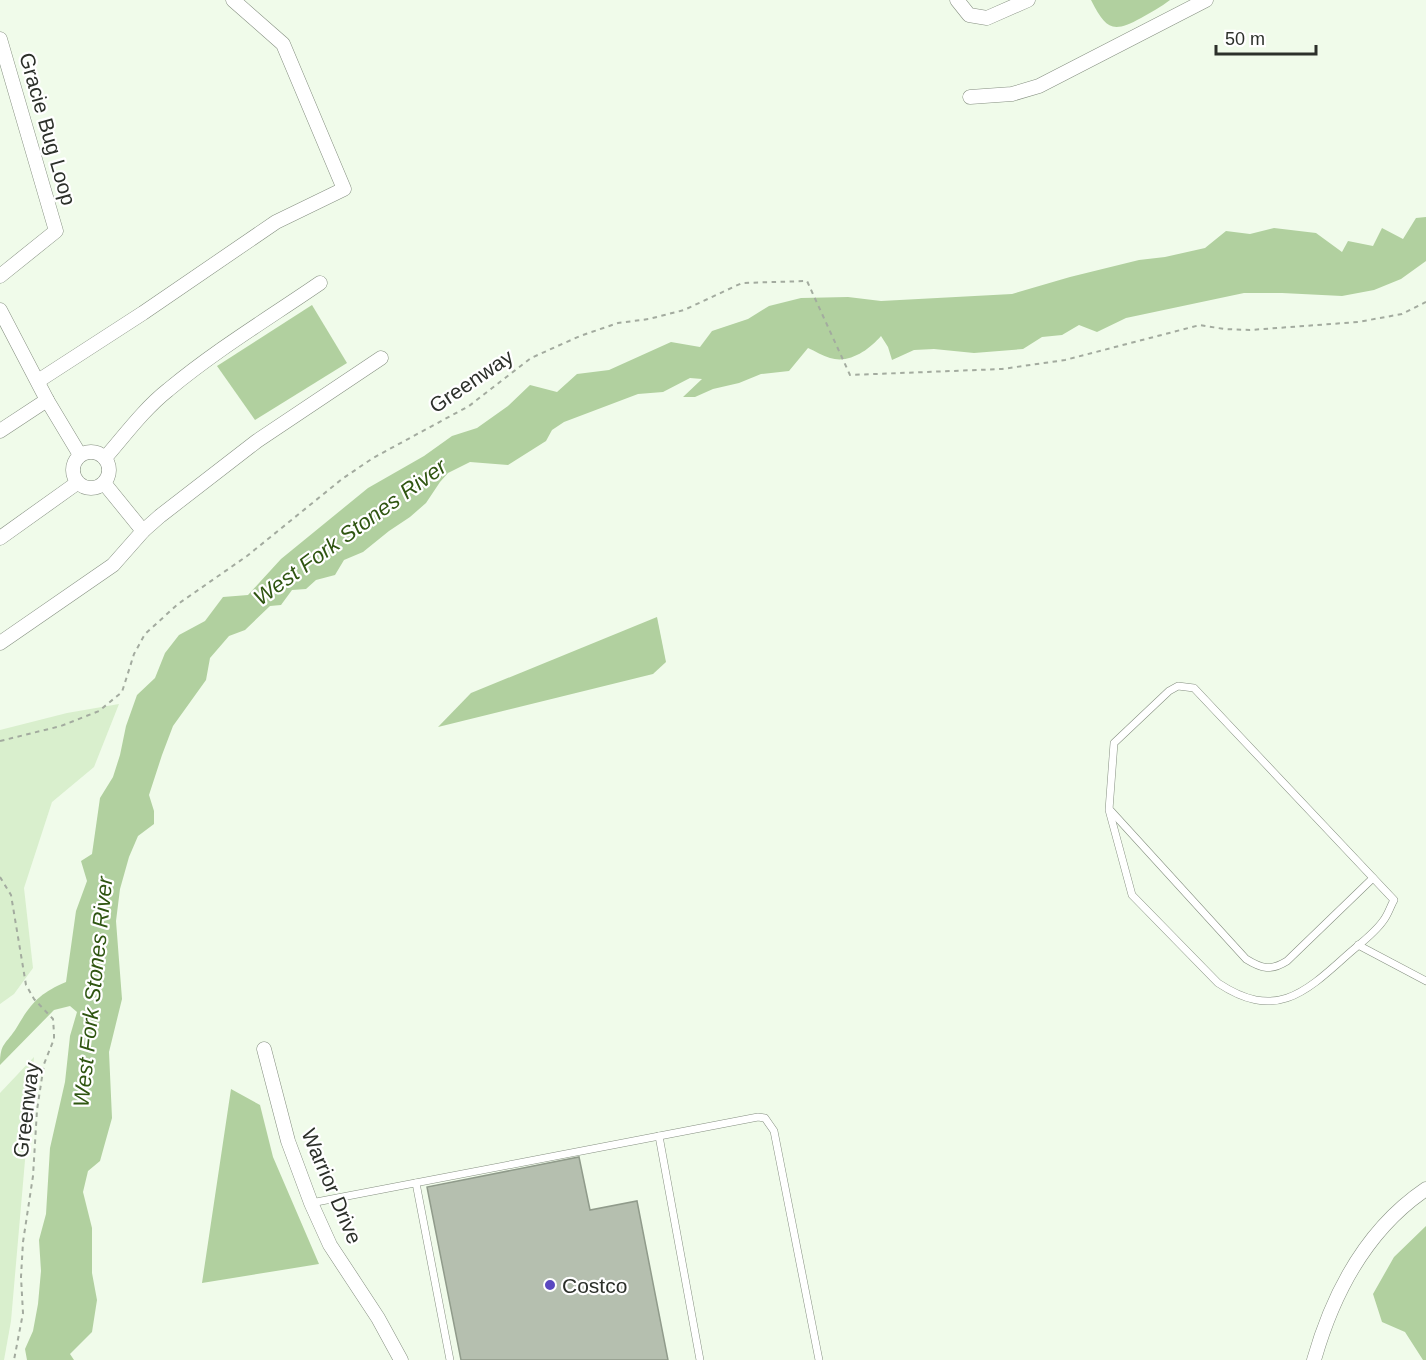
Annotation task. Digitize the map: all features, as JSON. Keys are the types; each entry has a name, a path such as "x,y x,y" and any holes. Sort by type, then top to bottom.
{"street":[{"path":"38,381 276,222 344,189 284,44 233,0"},
{"path":"957,0 969,15 987,18 1028,0"},
{"path":"970,97 1012,94 1039,86 1206,0"},
{"name":"Gracie Bug Loop","path":"0,39 56,231 0,276"},
{"path":"105,458 166,391 214,354 320,283"},
{"path":"0,310 47,400 80,455"},
{"path":"0,643 113,565 143,531 160,516 257,441 381,358"},
{"path":"0,431 47,400"},
{"path":"89,452 105,458 110,471 109,478 104,483 94,489 77,483 72,470 80,455 89,452"},
{"path":"0,538 77,483"},
{"path":"104,483 143,531"},
{"name":"Warrior Drive","path":"264,1049 288,1141 311,1203 330,1245 378,1318 401,1360"},
{"path":"1314,1360 1321,1335 1340,1288 1357,1260 1385,1224 1426,1189"}],"lane":[{"path":"1178,686 1194,688 1373,878 1394,900 1383,921 1317,983 1300,994 1278,1001 1256,1000 1233,993 1218,983 1132,895 1109,810 1114,743 1169,691 1178,686"},
{"path":"1109,810 1246,959 1267,969 1276,968 1287,961 1373,878"},
{"path":"1358,945 1426,981"},
{"path":"311,1203 758,1117 765,1118 771,1125 777,1147 819,1360"},
{"path":"659,1136 700,1360"},
{"path":"416,1183 450,1360"}],"path":[{"name":"Greenway","path":"0,741 61,726 99,711 122,692 134,654 145,634 178,603 247,556 342,479 373,458 468,406 531,358 580,336 618,323 649,319 684,310 742,283 807,281 850,375 1002,369 1065,360 1200,325 1250,330 1358,322 1402,314 1426,302"},
{"name":"Greenway","path":"0,878 11,895 25,982 34,999 53,1019 54,1033 44,1064 37,1110 33,1176 23,1242 21,1277 23,1313 14,1360"}],"shaded area":[{"path":"119,704 94,767 52,802 24,888 33,968 14,994 0,1004 0,730 67,713"},
{"path":"34,1057 11,1321 4,1360 0,1360 0,1093"}],"water":[{"path":"1091,0 1170,0 1131,23 1116,27 1106,23"},
{"name":"West Fork Stones River","path":"1426,217 1426,261 1401,279 1374,290 1342,296 1244,293 1126,318 1097,332 1079,325 1062,335 1042,337 1023,349 974,353 934,349 914,350 892,360 881,336 865,351 844,359 830,358 808,348 789,371 761,374 695,397 683,397 702,379 690,378 663,392 638,394 564,422 552,430 546,441 508,465 470,462 448,473 426,503 363,552 344,560 335,575 316,580 306,589 292,590 281,605 270,606 245,630 229,636 210,658 206,680 173,726 149,795 154,811 154,824 138,836 120,889 116,921 122,999 109,1052 112,1118 100,1161 88,1171 83,1192 92,1228 92,1273 97,1300 92,1332 70,1354 74,1360 27,1360 25,1349 33,1331 38,1304 41,1271 39,1240 46,1214 50,1148 65,1082 70,1036 77,1012 70,1006 54,1010 0,1065 1,1052 4,1044 32,1005 49,990 66,982 76,911 87,881 81,861 92,854 100,798 113,777 126,726 137,695 155,678 165,653 179,635 205,621 223,597 248,595 281,559 368,488 424,456 452,436 477,428 508,406 530,385 557,392 577,374 609,370 671,342 700,347 712,331 748,319 769,306 801,298 848,297 881,301 1012,294 1139,260 1205,248 1226,231 1250,234 1274,228 1316,233 1342,252 1348,241 1373,246 1382,228 1403,239 1416,218"},
{"path":"312,305 347,363 255,420 217,366"},
{"path":"657,617 666,662 653,674 438,727 471,693"},
{"path":"231,1089 260,1105 273,1157 319,1264 202,1283"},
{"path":"1426,1226 1426,1360 1423,1360 1405,1332 1382,1322 1373,1294 1394,1257"}],"building":[{"name":"Costco","path":"579,1157 590,1210 637,1201 668,1360 461,1360 427,1187"}],"place":[{"name":"Costco","path":"550,1285"}]}
